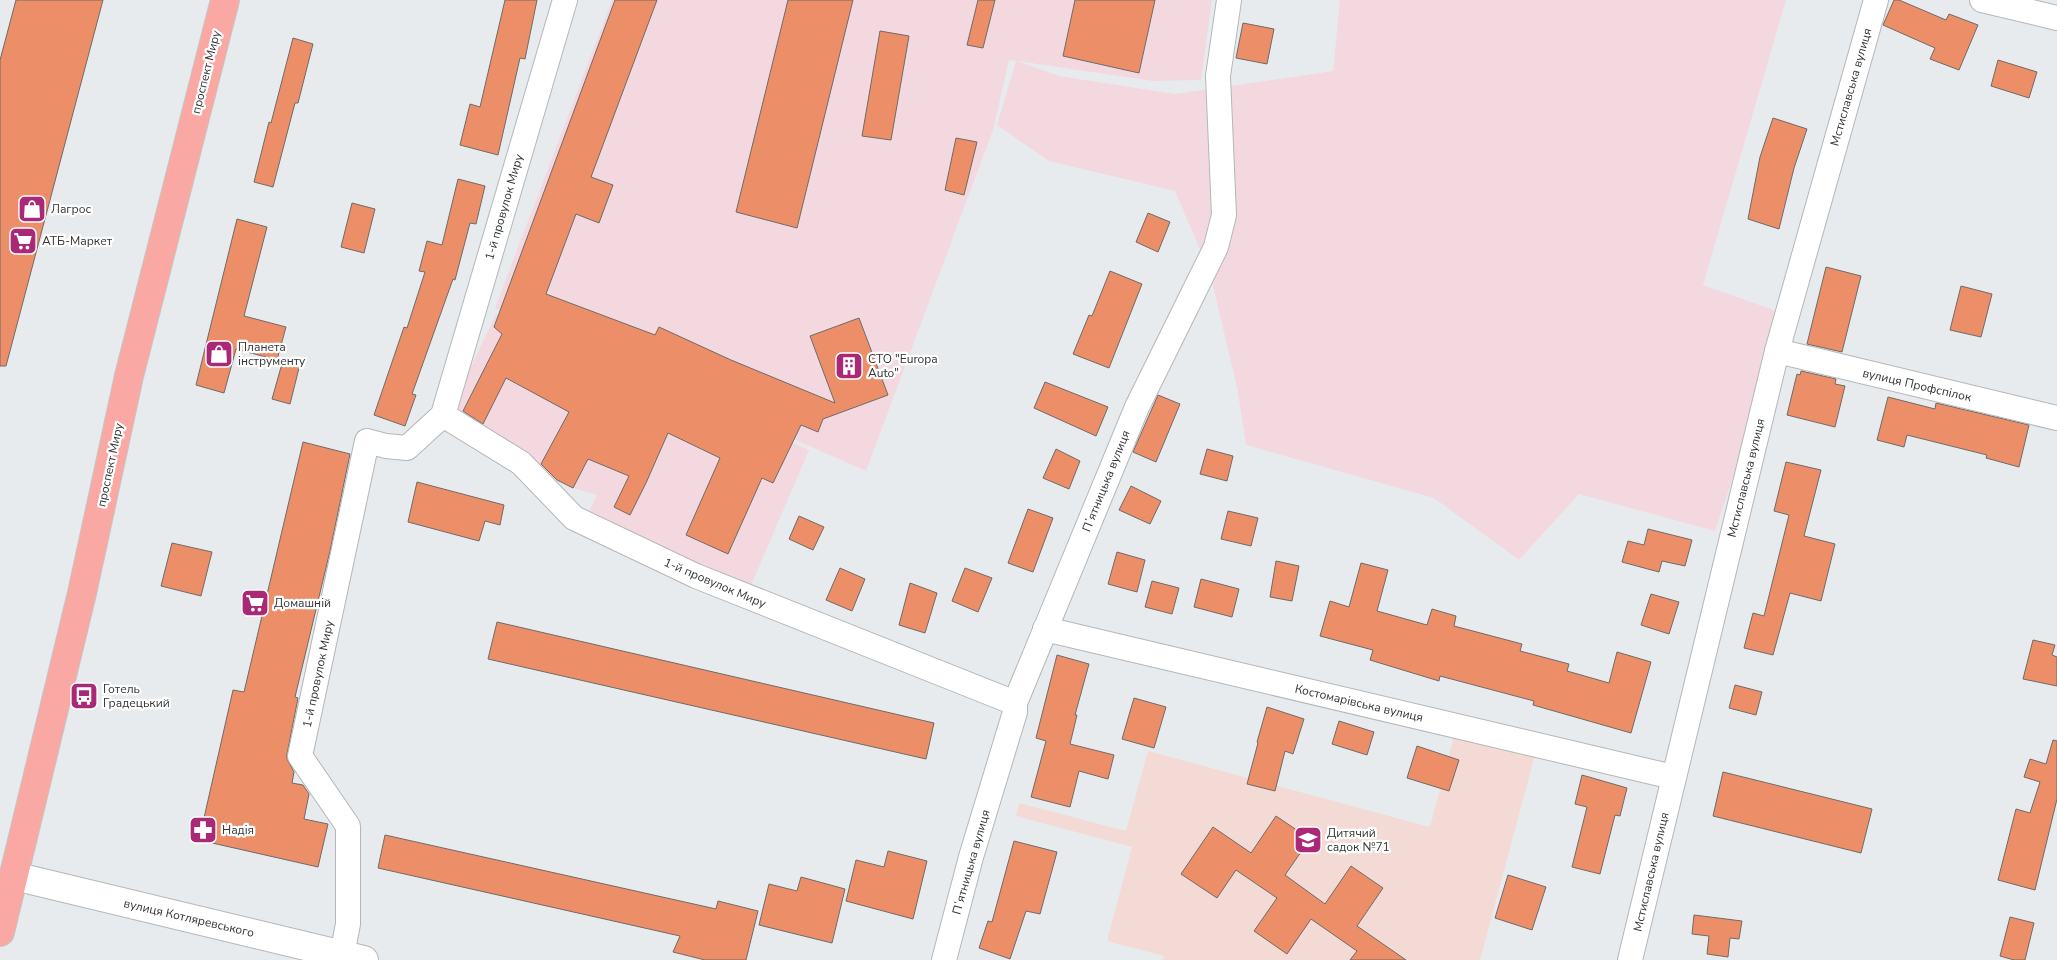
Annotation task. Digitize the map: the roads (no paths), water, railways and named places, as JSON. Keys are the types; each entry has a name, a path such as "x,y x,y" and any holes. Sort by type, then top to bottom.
{"main road":[{"name":"проспект Миру","path":"0,932 82,593 129,376 225,0"}],"street":[{"name":"1-й провулок Миру","path":"353,957 348,924 348,826 300,756 367,440 386,446 407,448 443,415 565,0"},
{"name":"Пʼятницька вулиця","path":"944,960 971,857 1015,712 1015,702 1137,407 1216,247 1224,215 1218,76 1229,0"},
{"name":"Мстиславська вулиця","path":"1630,960 1777,351 1876,0"},
{"path":"1982,0 2057,18"},
{"name":"вулиця Профспілок","path":"1777,351 2057,418"},
{"name":"1-й провулок Миру","path":"443,415 521,463 574,518 696,576 1015,702"},
{"name":"Костомарівська вулиця","path":"1045,629 1673,776"},
{"name":"вулиця Котляревського","path":"14,876 353,957"}],"place":[{"name":"Лагрос","path":"32,209"},
{"name":"АТБ-Маркет","path":"23,241"},
{"name":"Планета інструменту","path":"219,354"},
{"name":"СТО \"Europa Auto\"","path":"849,366"},
{"name":"Домашній","path":"255,603"},
{"name":"Готель Градецький","path":"84,696"},
{"name":"Надія","path":"203,830"},
{"name":"Дитячий садок №71","path":"1308,840"}]}
